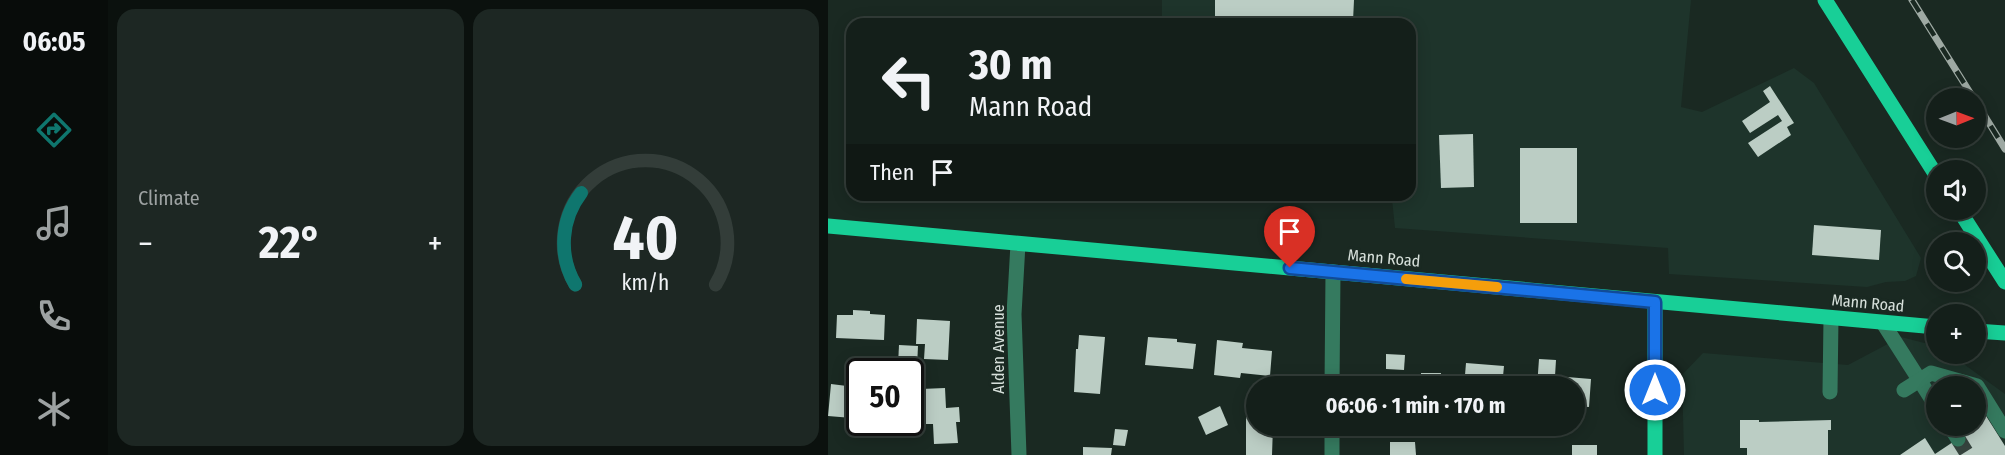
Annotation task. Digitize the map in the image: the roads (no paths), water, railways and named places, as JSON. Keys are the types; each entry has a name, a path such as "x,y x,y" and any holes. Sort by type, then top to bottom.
{"main road":[{"path":"1825,0 1926,160"},
{"path":"1965,220 2005,282"},
{"name":"Mann Road","path":"828,226 1926,326"},
{"path":"1655,302 1655,455"},
{"path":"1986,332 2005,333"}],"street":[{"name":"Alden Avenue","path":"1018,244 1014,314 1019,455"},
{"path":"1332,376 1333,272"},
{"path":"1830,392 1831,318"},
{"path":"1884,323 1926,391"},
{"path":"1904,390 1931,373 1977,386 2004,426"},
{"path":"1332,436 1332,455"}],"tunnel":[{"path":"1958,439 1968,455"}],"railway":[{"path":"1912,0 1967,88"},
{"path":"1986,118 2005,149"}]}
